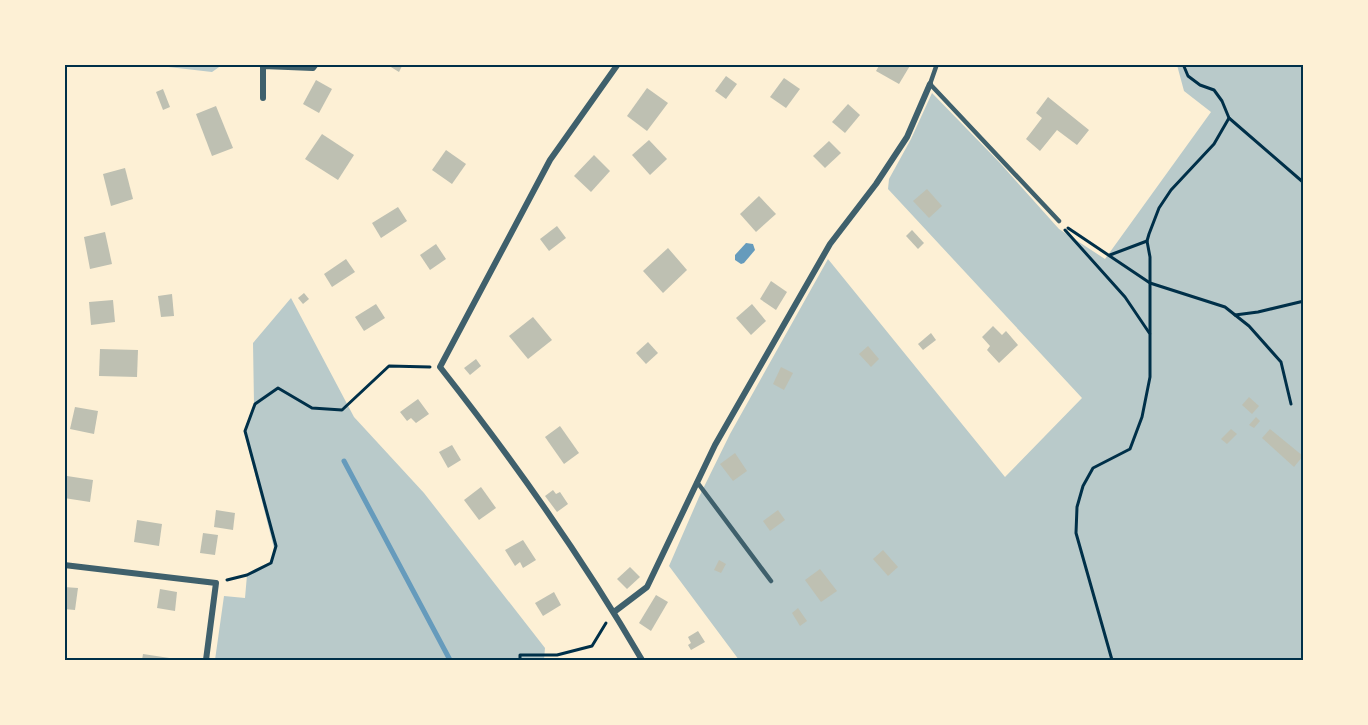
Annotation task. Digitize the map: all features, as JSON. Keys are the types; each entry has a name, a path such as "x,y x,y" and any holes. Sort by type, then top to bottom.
{"street":[{"path":"263,98 263,66 313,68 316,64"},
{"path":"618,64 550,160 440,367 529,484 580,557 642,660"},
{"path":"614,612 647,587 715,445 830,243 876,184 907,137 930,84"},
{"path":"64,565 216,583 206,660"}],"lane":[{"path":"937,64 930,84 1059,221"},
{"path":"697,482 771,581"}],"path":[{"path":"1183,64 1188,76 1200,85 1214,90 1222,101 1229,118 1304,183"},
{"path":"1112,660 1076,533 1077,507 1083,486 1093,468 1130,449 1142,417 1150,377 1150,283 1147,241 1159,208 1171,190 1214,144 1229,118"},
{"path":"1059,221 1150,283 1225,307 1249,326 1281,362 1291,404"},
{"path":"1059,221 1070,238 1129,302 1150,334"},
{"path":"1110,255 1147,241"},
{"path":"1235,315 1304,301"},
{"path":"216,583 247,575 271,563 276,546 245,431 255,404 278,388 312,408 342,410 389,366 440,367"},
{"path":"520,660 520,655 557,655 592,646 614,612"}],"shaded area":[{"path":"151,65 222,65 212,72"},
{"path":"1177,65 1303,65 1303,660 739,660 669,566 730,434 828,259 1005,477 1082,398 888,189 889,179 932,93 1000,163 1059,229 1105,259 1211,112 1184,91"},
{"path":"291,298 354,417 424,493 545,648 544,660 215,660 224,596 245,598 247,575 271,563 274,548 244,431 254,404 253,343"}],"water":[{"path":"746,243 753,244 755,250 741,264 735,260 735,255"}],"building":[{"path":"386,64 403,64 399,72"},
{"path":"880,64 911,64 899,84 876,71"},
{"path":"726,76 737,84 726,99 715,91"},
{"path":"784,78 800,89 786,108 770,97"},
{"path":"316,80 332,89 319,113 303,104"},
{"path":"647,88 668,103 647,131 627,116"},
{"path":"163,89 170,107 163,110 156,92"},
{"path":"1048,97 1089,130 1077,145 1057,130 1040,151 1026,139 1042,118 1036,113"},
{"path":"848,104 860,115 845,133 832,122"},
{"path":"216,106 233,148 212,156 196,114"},
{"path":"322,134 354,155 338,180 305,159"},
{"path":"649,140 667,159 650,175 632,155"},
{"path":"829,141 841,153 825,168 813,156"},
{"path":"446,150 466,164 452,184 432,170"},
{"path":"594,155 610,171 591,192 574,176"},
{"path":"125,168 133,199 111,206 103,174"},
{"path":"927,189 942,206 929,218 913,201"},
{"path":"759,196 776,214 756,232 740,214"},
{"path":"398,207 407,221 381,238 372,223"},
{"path":"557,226 566,238 549,251 540,239"},
{"path":"912,230 924,243 918,249 906,236"},
{"path":"105,232 112,264 90,269 84,237"},
{"path":"436,244 446,259 430,270 420,255"},
{"path":"668,248 687,270 663,293 643,271"},
{"path":"346,259 355,272 332,287 324,274"},
{"path":"771,281 787,292 776,310 760,299"},
{"path":"304,293 309,299 303,304 298,298"},
{"path":"172,294 174,316 161,317 158,296"},
{"path":"113,300 115,322 91,325 89,302"},
{"path":"376,304 385,318 364,331 355,317"},
{"path":"752,304 766,321 751,335 736,318"},
{"path":"533,317 552,340 528,359 509,336"},
{"path":"993,326 1002,335 1006,331 1018,345 999,363 987,350 990,346 982,337"},
{"path":"931,333 936,340 923,350 918,344"},
{"path":"648,342 658,353 646,364 636,353"},
{"path":"868,346 879,359 871,367 859,354"},
{"path":"100,349 138,350 137,377 99,376"},
{"path":"476,359 481,366 470,375 464,368"},
{"path":"781,367 793,373 784,390 773,384"},
{"path":"1249,397 1259,406 1252,414 1242,405"},
{"path":"418,399 429,414 416,423 411,418 407,421 400,412"},
{"path":"75,407 98,411 94,434 70,429"},
{"path":"1256,417 1260,421 1254,428 1249,425"},
{"path":"560,426 579,453 564,464 545,437"},
{"path":"1231,429 1237,434 1227,444 1221,439"},
{"path":"1270,429 1303,456 1294,467 1262,438"},
{"path":"452,445 461,460 448,468 439,452"},
{"path":"735,453 747,471 733,481 720,464"},
{"path":"67,476 93,480 90,502 64,498"},
{"path":"481,487 496,508 479,520 464,500"},
{"path":"553,490 556,494 560,492 568,504 557,512 545,496"},
{"path":"216,510 235,513 233,530 214,527"},
{"path":"778,510 785,520 770,531 763,521"},
{"path":"137,520 162,524 159,546 134,542"},
{"path":"203,533 218,535 215,555 200,553"},
{"path":"523,540 536,560 523,568 520,562 515,566 505,550"},
{"path":"883,550 898,567 888,576 873,559"},
{"path":"719,560 726,564 721,573 714,570"},
{"path":"630,567 640,577 627,589 617,579"},
{"path":"820,569 837,591 821,602 805,580"},
{"path":"64,587 78,588 75,610 64,609"},
{"path":"160,589 177,592 175,611 157,608"},
{"path":"554,592 561,605 543,616 535,603"},
{"path":"656,595 668,602 651,631 639,623"},
{"path":"798,608 807,621 800,626 792,613"},
{"path":"698,631 705,642 691,650 688,637"},
{"path":"143,654 176,659 176,660 142,660"}],"waterway":[{"path":"344,461 450,660"}]}
